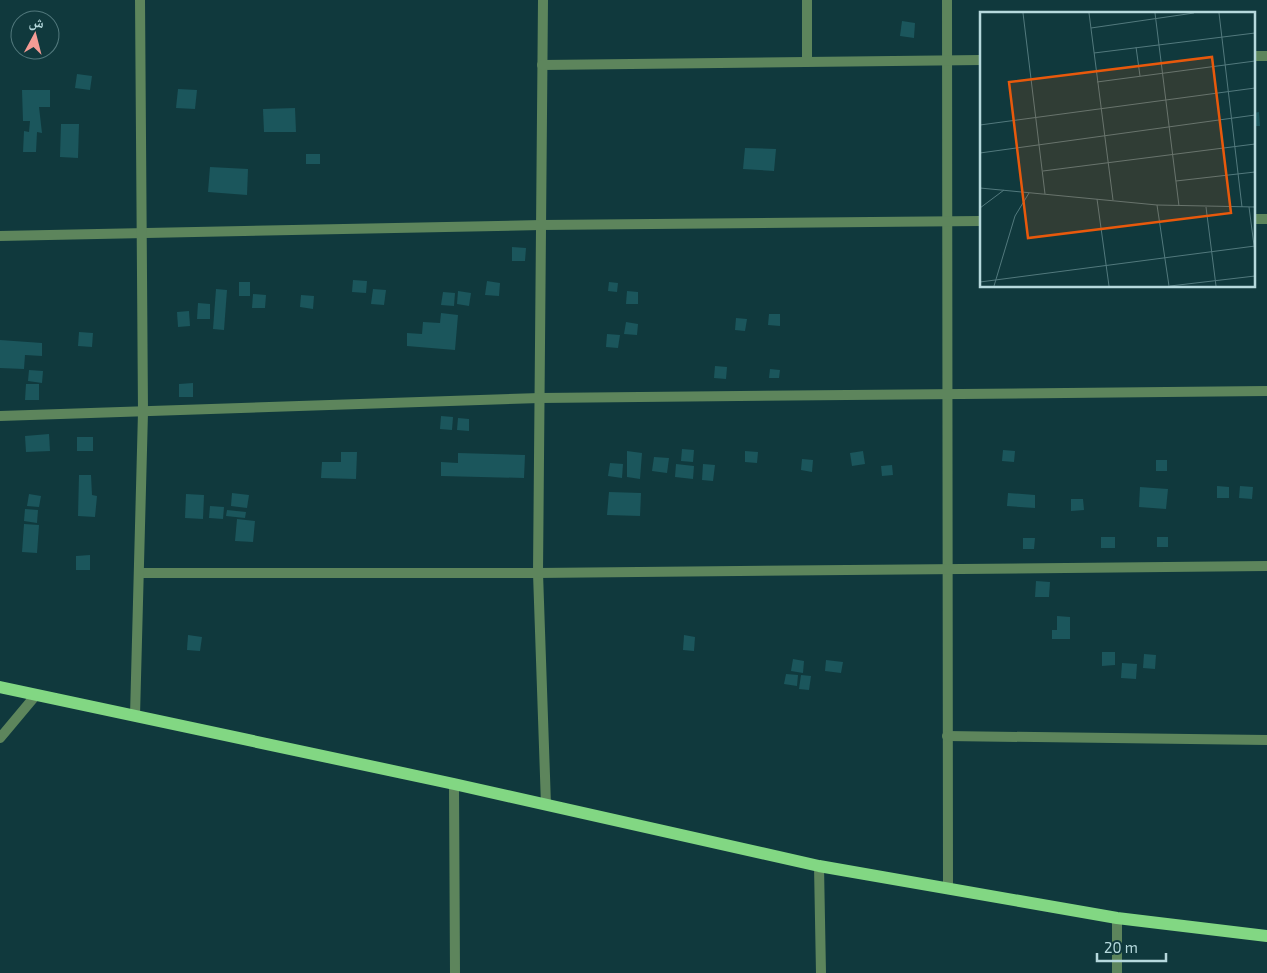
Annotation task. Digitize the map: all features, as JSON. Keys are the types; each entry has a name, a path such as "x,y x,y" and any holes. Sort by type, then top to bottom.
{"main road":[{"path":"0,687 454,784 819,866 1117,918 1267,936"}],"street":[{"path":"135,716 143,412 140,0"},
{"path":"543,0 538,573 546,805"},
{"path":"807,0 807,62"},
{"path":"947,0 948,889"},
{"path":"1254,56 1267,56"},
{"path":"542,65 980,60"},
{"path":"1254,219 1267,219"},
{"path":"0,236 541,225 980,221"},
{"path":"0,416 540,398 1267,391"},
{"path":"139,573 538,573 1267,566"},
{"path":"0,738 36,695"},
{"path":"947,736 1267,740"},
{"path":"454,784 455,973"},
{"path":"819,866 821,973"},
{"path":"1117,918 1117,973"}],"building":[{"path":"902,21 915,23 914,38 900,36"},
{"path":"77,74 92,76 90,90 75,88"},
{"path":"178,89 197,90 195,109 176,108"},
{"path":"22,90 50,90 50,107 39,107 42,133 37,132 36,152 23,152 24,131 29,132 30,121 23,121"},
{"path":"295,108 296,132 264,132 263,109"},
{"path":"1259,112 1260,126 1254,126 1254,113"},
{"path":"61,124 79,124 78,158 60,157"},
{"path":"745,148 776,149 774,171 743,169"},
{"path":"306,154 320,154 320,164 306,164"},
{"path":"210,167 248,169 247,195 208,192"},
{"path":"512,247 526,248 525,261 512,261"},
{"path":"353,280 367,281 366,293 352,292"},
{"path":"487,281 500,283 499,296 485,295"},
{"path":"239,282 250,282 250,296 239,296"},
{"path":"609,282 618,283 617,292 608,291"},
{"path":"216,289 227,290 224,330 213,329"},
{"path":"373,289 386,290 384,305 371,304"},
{"path":"458,291 471,293 469,306 457,304"},
{"path":"627,291 638,292 638,304 626,304"},
{"path":"443,292 455,293 454,306 441,305"},
{"path":"253,294 266,295 265,308 252,308"},
{"path":"301,295 314,296 313,309 300,307"},
{"path":"198,303 210,304 210,319 197,319"},
{"path":"189,311 190,326 178,327 177,312"},
{"path":"441,313 458,315 455,350 407,346 407,333 422,334 423,322 440,323"},
{"path":"769,314 780,314 780,326 768,325"},
{"path":"736,318 747,319 745,331 735,330"},
{"path":"626,322 638,324 637,335 624,334"},
{"path":"79,332 93,333 92,347 78,346"},
{"path":"607,334 620,335 618,348 606,347"},
{"path":"0,340 42,343 42,356 25,355 24,369 0,368"},
{"path":"715,366 727,367 726,379 714,378"},
{"path":"770,369 780,370 779,378 769,378"},
{"path":"29,370 43,371 42,383 28,381"},
{"path":"193,383 193,397 179,397 179,384"},
{"path":"26,384 39,384 39,400 25,400"},
{"path":"441,416 453,417 452,430 440,429"},
{"path":"458,418 469,419 469,431 457,430"},
{"path":"49,434 50,451 26,452 25,436"},
{"path":"77,437 93,437 93,451 77,451"},
{"path":"682,449 694,450 693,462 681,461"},
{"path":"1003,450 1015,451 1014,462 1002,461"},
{"path":"627,451 642,453 640,479 627,477"},
{"path":"745,451 758,452 757,463 745,462"},
{"path":"863,451 865,464 852,466 850,453"},
{"path":"341,452 357,452 356,479 321,478 322,462 341,462"},
{"path":"458,453 525,455 524,478 441,476 441,462 458,463"},
{"path":"654,457 669,458 667,473 652,471"},
{"path":"802,459 813,460 812,472 801,470"},
{"path":"1156,460 1167,460 1167,471 1156,471"},
{"path":"610,463 623,464 622,478 608,476"},
{"path":"676,464 694,466 693,479 675,477"},
{"path":"703,464 715,465 713,481 702,480"},
{"path":"892,465 893,475 882,476 881,466"},
{"path":"79,475 91,475 92,495 97,496 95,517 78,516"},
{"path":"1217,486 1229,487 1229,498 1217,498"},
{"path":"1240,486 1253,487 1252,499 1239,498"},
{"path":"1140,487 1168,489 1166,509 1139,507"},
{"path":"609,492 641,493 640,516 607,515"},
{"path":"232,493 249,495 247,508 231,506"},
{"path":"1008,493 1035,495 1035,508 1007,506"},
{"path":"29,494 41,496 39,507 27,506"},
{"path":"186,494 204,495 203,519 185,518"},
{"path":"1071,499 1083,499 1084,510 1071,511"},
{"path":"210,506 224,507 223,519 209,518"},
{"path":"25,509 38,510 37,523 24,521"},
{"path":"227,510 246,512 245,518 226,516"},
{"path":"237,519 255,521 253,542 235,541"},
{"path":"24,524 39,525 37,553 22,552"},
{"path":"1101,537 1115,537 1115,548 1101,548"},
{"path":"1157,537 1168,537 1168,547 1157,547"},
{"path":"1023,538 1035,538 1034,549 1023,549"},
{"path":"90,555 90,570 76,570 76,556"},
{"path":"1036,581 1050,582 1049,597 1035,597"},
{"path":"1057,616 1070,617 1070,639 1052,639 1052,630 1057,630"},
{"path":"188,635 202,637 200,651 187,650"},
{"path":"684,635 695,637 694,651 683,650"},
{"path":"1102,652 1115,652 1115,665 1102,666"},
{"path":"1144,654 1156,655 1155,669 1143,668"},
{"path":"793,659 804,661 803,673 791,671"},
{"path":"826,660 843,662 841,673 825,671"},
{"path":"1122,663 1137,664 1136,679 1121,678"},
{"path":"786,674 798,675 797,686 784,684"},
{"path":"801,675 811,676 809,690 799,689"}]}
